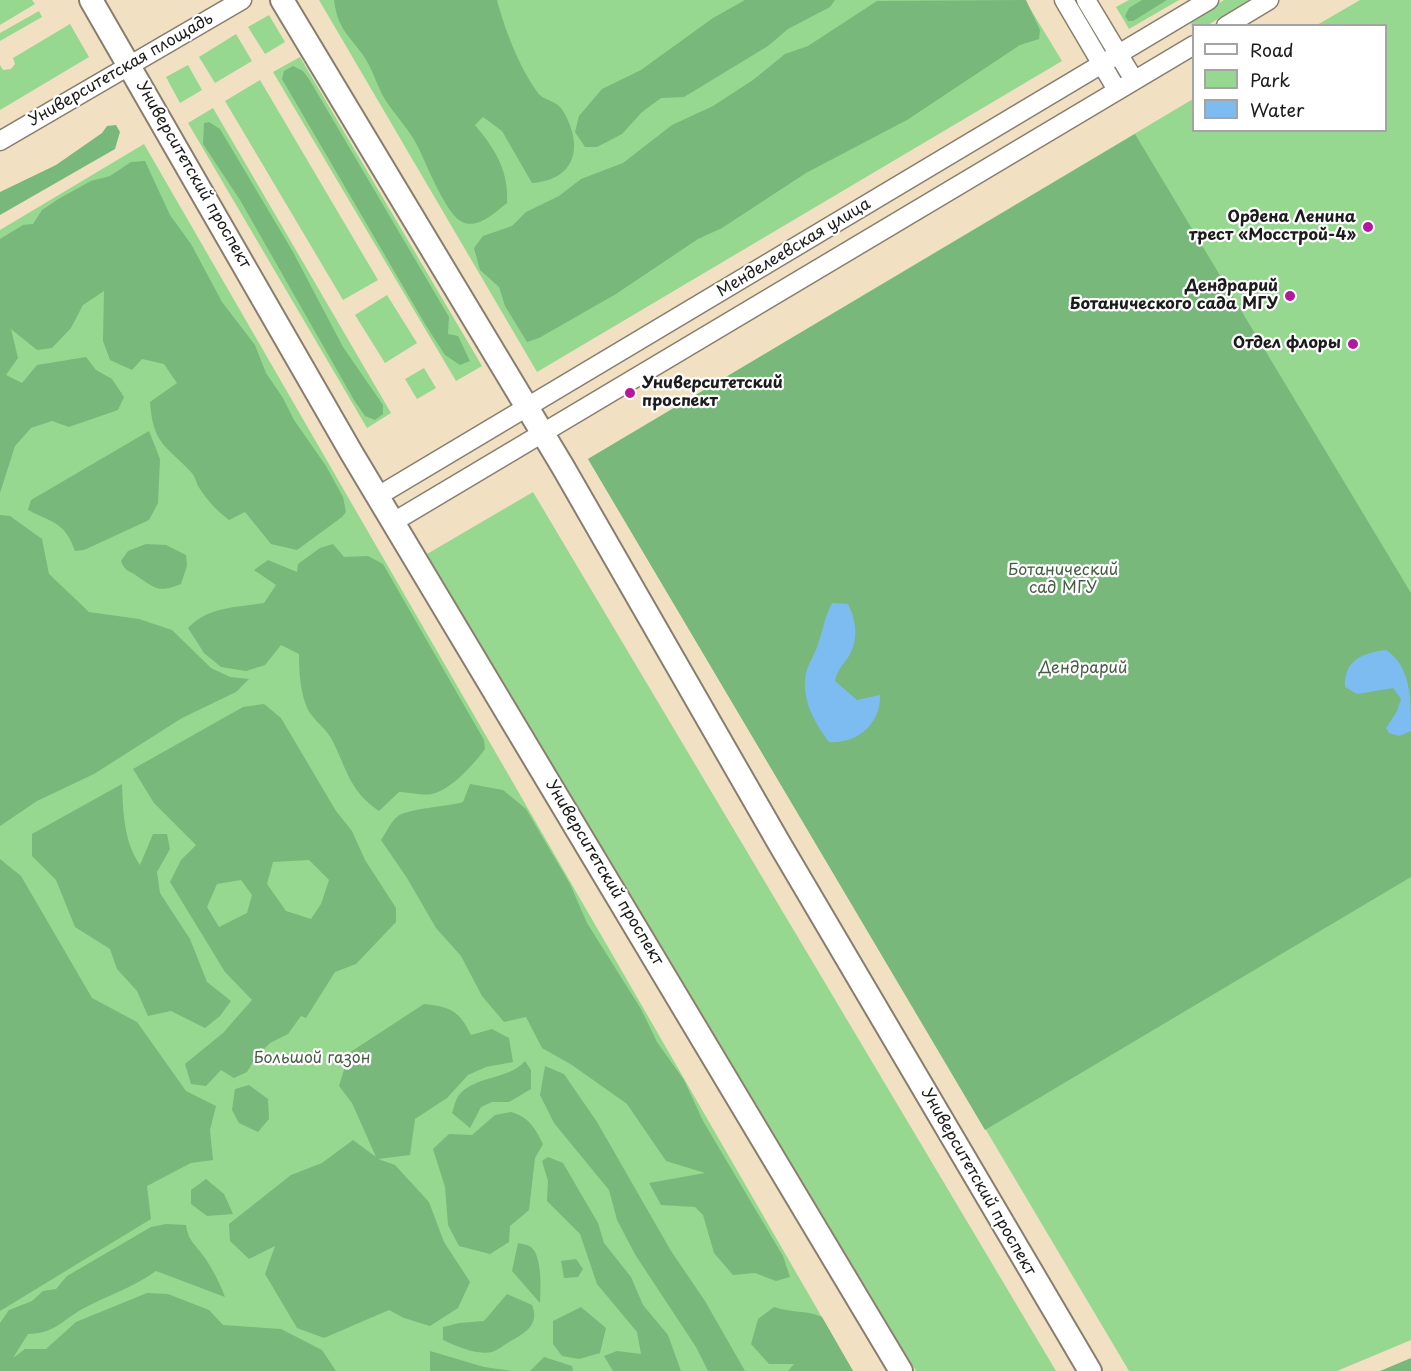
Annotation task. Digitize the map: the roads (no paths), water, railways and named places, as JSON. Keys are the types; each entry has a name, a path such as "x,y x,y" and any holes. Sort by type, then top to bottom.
{"main road":[{"name":"Университетский проспект","path":"92,0 378,496 901,1371"},
{"name":"Университетский проспект","path":"282,0 542,432 784,853 1090,1371"}],"street":[{"name":"Университетская площадь","path":"0,141 242,0"},
{"path":"1064,0 1117,90"},
{"path":"1086,0 1134,80"},
{"name":"Менделеевская улица","path":"378,496 1209,0"},
{"path":"1229,24 1269,0"},
{"path":"1190,11 1183,21 1183,27 1192,37"},
{"name":"Менделеевская улица","path":"394,522 1192,46"},
{"path":"766,265 777,263 786,270 788,281 781,290"}],"water":[{"path":"832,603 848,604 855,630 852,650 835,681 857,700 880,695 872,723 858,736 839,742 829,742 818,726 805,692 807,670"},
{"path":"1386,650 1394,657 1405,674 1410,695 1411,731 1399,736 1389,733 1386,728 1397,711 1401,699 1393,688 1357,694 1345,687 1345,678 1351,664 1369,653"}],"place":[{"name":"Ордена Ленина трест «Мосстрой-4»","path":"1368,227"},
{"name":"Дендрарий Ботанического сада МГУ","path":"1290,296"},
{"name":"Отдел флоры","path":"1353,344"},
{"name":"Университетский проспект","path":"630,393"}],"park label":[{"name":"Ботанический сад МГУ","path":"1063,580"},
{"name":"Дендрарий","path":"1083,669"},
{"name":"Большой газон","path":"312,1059"}]}
